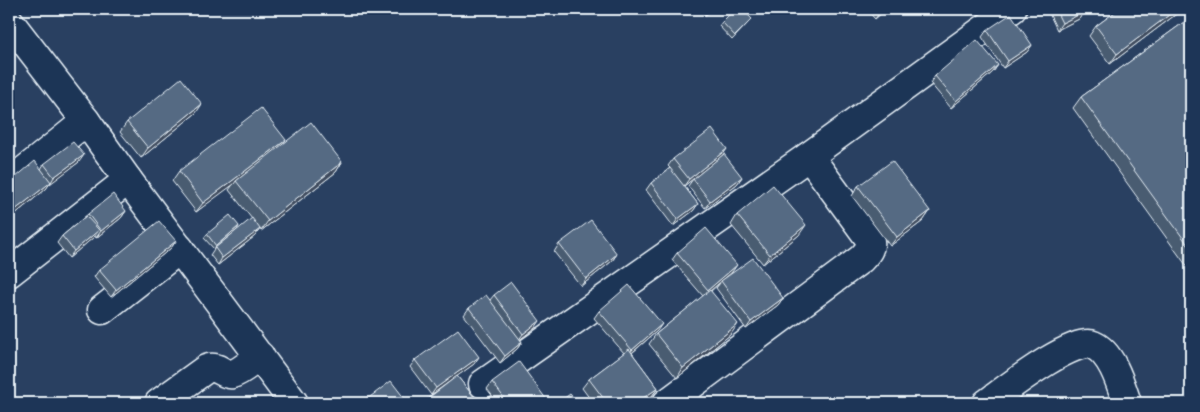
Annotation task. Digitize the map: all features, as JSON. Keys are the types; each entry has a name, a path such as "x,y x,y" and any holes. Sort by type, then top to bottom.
{"street":[{"path":"483,384 809,156 1012,9"},
{"path":"9,21 86,121 294,403"},
{"path":"9,183 86,121"},
{"path":"667,403 860,259 868,251 871,243 869,238 809,156"},
{"path":"9,273 128,180"},
{"path":"102,310 180,249"},
{"path":"987,403 1036,368 1071,348 1087,343 1094,345 1102,351 1114,368 1127,403"},
{"path":"159,403 206,368 212,367 228,374 234,373 260,356"}],"building":[{"path":"735,9 742,9 752,19 735,36 722,22"},
{"path":"1055,9 1083,9 1084,12 1062,23"},
{"path":"1119,9 1177,9 1117,54 1096,26"},
{"path":"1011,14 1032,45 1008,61 987,30"},
{"path":"1191,17 1191,249 1081,97"},
{"path":"977,40 998,65 956,101 935,76"},
{"path":"181,78 202,104 148,148 127,122"},
{"path":"261,108 286,140 203,203 179,171"},
{"path":"311,122 342,162 268,221 236,181"},
{"path":"712,129 727,149 689,179 673,159"},
{"path":"73,142 84,155 54,177 44,164"},
{"path":"724,154 742,177 710,201 693,179"},
{"path":"35,161 51,182 10,214 9,183"},
{"path":"892,161 930,211 897,237 858,186"},
{"path":"670,168 698,204 678,219 651,183"},
{"path":"773,185 806,225 770,255 737,215"},
{"path":"113,194 126,211 101,231 88,214"},
{"path":"230,215 239,226 216,246 207,234"},
{"path":"86,216 99,230 74,251 62,236"},
{"path":"252,218 260,229 222,258 215,248"},
{"path":"591,220 617,254 586,279 559,244"},
{"path":"159,221 176,241 116,290 99,270"},
{"path":"706,228 737,265 708,290 677,253"},
{"path":"753,258 783,298 751,322 721,281"},
{"path":"511,282 540,321 523,334 494,295"},
{"path":"629,285 662,324 632,350 599,311"},
{"path":"710,290 738,324 683,368 656,334"},
{"path":"486,295 522,342 505,356 469,308"},
{"path":"458,329 479,357 436,388 415,360"},
{"path":"629,349 658,388 636,403 607,403 589,379"},
{"path":"519,362 549,403 508,403 492,382"},
{"path":"457,376 475,398 468,403 422,403"},
{"path":"391,381 408,403 362,403"},
{"path":"570,394 578,403 558,403"}]}
